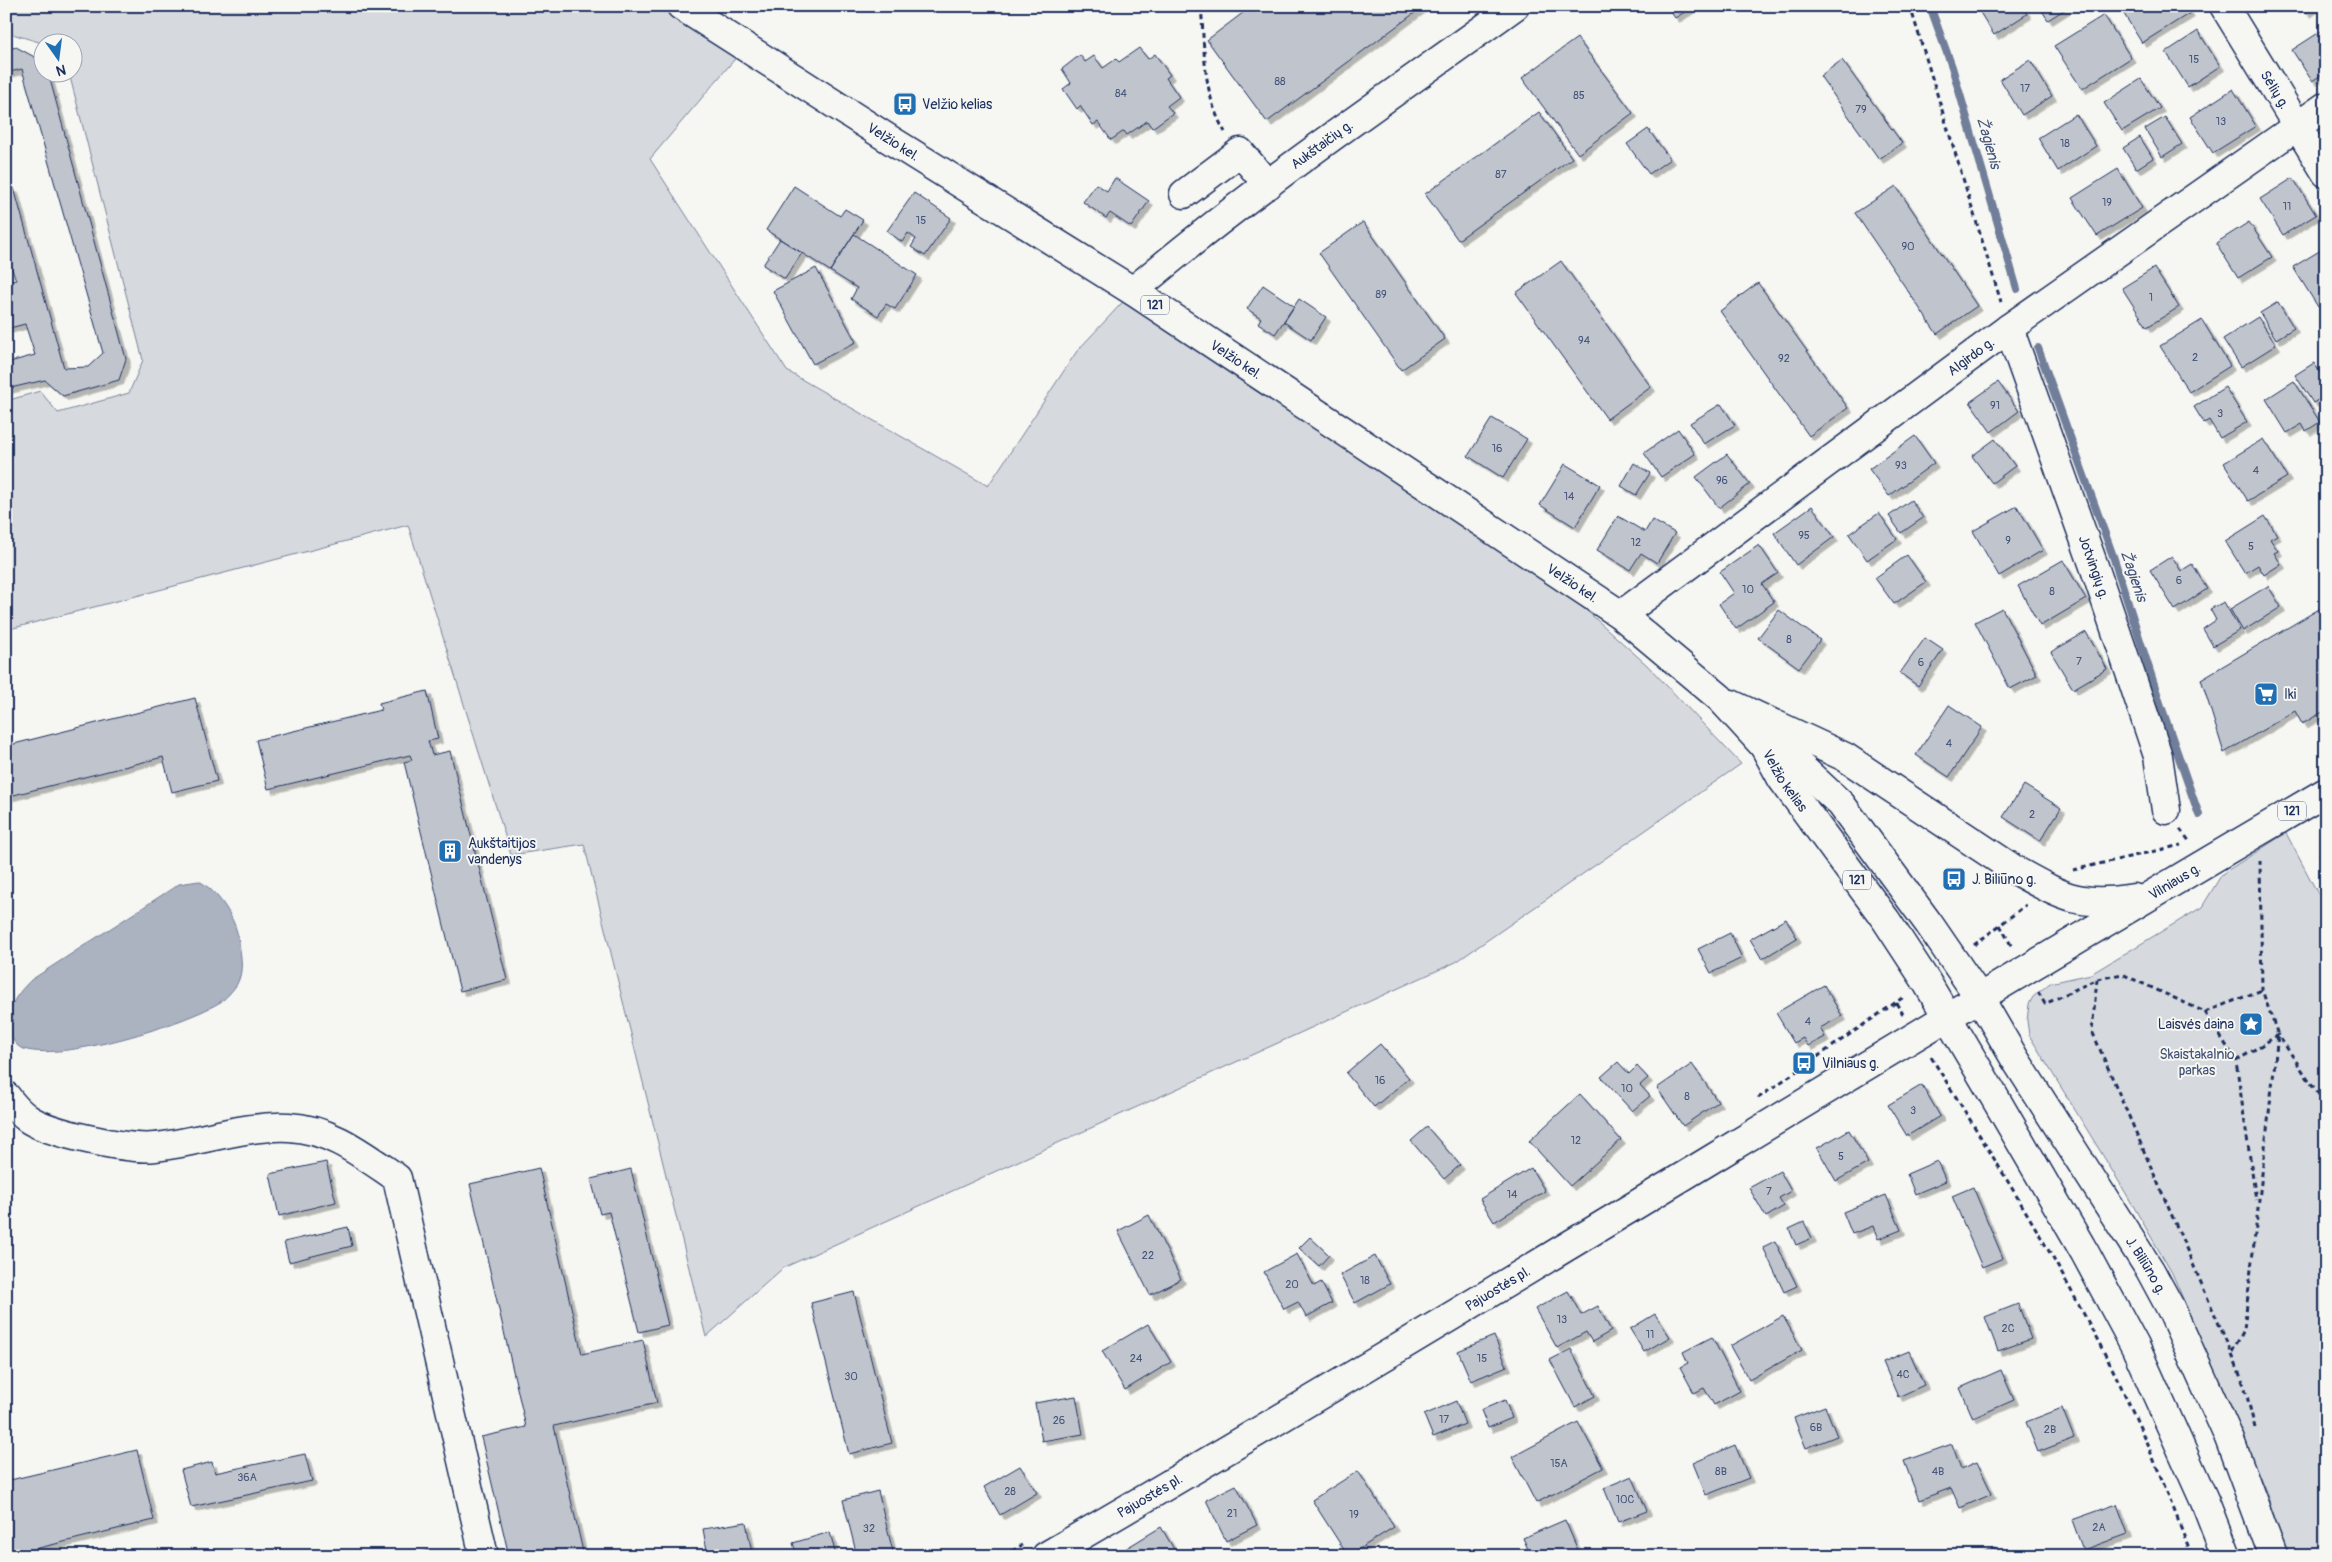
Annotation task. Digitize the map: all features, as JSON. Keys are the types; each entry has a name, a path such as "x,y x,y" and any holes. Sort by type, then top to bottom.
{"main road":[{"name":"Velžio kel.","path":"681,6 1132,291 1621,615 1720,698 1764,746"},
{"name":"Aukštaičių g.","path":"1132,291 1186,246 1268,184 1515,6"},
{"name":"Sėlių g.","path":"2224,6 2326,173"},
{"name":"Algirdo g.","path":"1621,615 2009,328 2326,106"},
{"path":"1184,194 1240,152 1268,184"},
{"name":"Jotvingių g.","path":"2009,328 2095,569 2158,756 2166,810"},
{"path":"1720,698 1845,757 2018,872 2047,888 2071,898 2091,903 2146,896"},
{"name":"Velžio kelias","path":"1764,746 1799,765 1840,804 1930,924 1979,997"},
{"name":"Velžio kelias","path":"1764,746 1782,779 1886,920 1947,1017"},
{"name":"Vilniaus g.","path":"1947,1017 2146,896 2326,792"},
{"name":"J. Biliūno g.","path":"1979,997 2015,1059 2150,1270 2171,1309 2229,1438 2273,1556"},
{"path":"1947,1017 2085,1253 2135,1346 2198,1485 2226,1556"},
{"name":"Pajuostės pl.","path":"1046,1556 1767,1127 1947,1017"},
{"path":"6,1096 28,1118 61,1132 114,1143 153,1147 248,1129 291,1127 337,1138 397,1178 484,1556"}],"path":[{"path":"1202,6 1208,92 1214,113 1240,152"},
{"path":"1910,6 2009,328"},
{"path":"2261,895 2262,990 2278,1035 2326,1105"},
{"path":"2257,1206 2236,1061 2205,1012 2122,974 2097,979 2092,1031 2231,1352 2244,1330 2278,1035"},
{"path":"2205,1012 2262,990"},
{"path":"1896,1003 2058,1267 2099,1342 2163,1482 2192,1556"},
{"path":"2236,1061 2278,1035"}],"green space":[{"path":"6,6 681,6 745,47 650,159 787,371 988,486 1077,351 1133,291 1577,602 1647,665 1741,764 1456,962 783,1268 706,1337 584,844 511,855 408,525 6,630 6,401 40,391 58,413 129,393 143,360 71,82 82,82 82,32 32,32 32,40 6,32"},
{"name":"Skaistakalnio parkas","path":"2286,833 2326,909 2326,1556 2287,1556 2267,1494 2172,1273 2121,1185 2029,1035 2027,1021 2029,1004 2033,997 2050,983 2091,974 2202,907 2222,874"}],"shaded area":[{"path":"199,881 220,899 231,916 238,934 241,974 236,986 222,1001 182,1020 154,1030 92,1046 39,1051 21,1048 16,1044 9,1029 10,1012 14,1000 31,980 179,884"}],"building":[{"path":"1252,6 1269,6 1273,11 1280,6 1418,6 1420,9 1267,122 1207,40"},
{"path":"1667,6 1694,6 1675,18"},
{"path":"1976,6 2022,6 2027,14 1994,35"},
{"path":"2039,6 2070,6 2048,20"},
{"path":"2119,6 2186,6 2190,13 2142,43"},
{"path":"2302,6 2316,6 2306,13"},
{"path":"2104,15 2131,58 2082,89 2054,46"},
{"path":"2326,28 2326,72 2312,81 2292,50"},
{"path":"2198,31 2220,66 2188,87 2166,52"},
{"path":"1577,38 1633,113 1578,154 1522,78"},
{"path":"16,47 32,56 32,82 51,82 126,359 119,380 63,396 45,380 6,389 6,363 35,355 25,324 6,329 6,282 16,280 6,254 6,190 14,188 64,368 88,367 103,353 22,69 6,73 6,50"},
{"path":"1139,48 1148,59 1155,54 1170,75 1166,78 1179,97 1167,106 1173,113 1152,128 1147,121 1127,135 1124,131 1111,140 1098,122 1093,125 1080,106 1077,109 1063,89 1071,83 1062,69 1080,55 1085,62 1094,56 1103,68 1116,59 1119,62"},
{"path":"1842,60 1902,143 1879,159 1820,76"},
{"path":"2030,60 2052,96 2022,115 2000,79"},
{"path":"2141,79 2160,108 2122,131 2104,103"},
{"path":"2233,89 2256,126 2213,153 2190,117"},
{"path":"1539,112 1572,158 1458,240 1425,194"},
{"path":"2076,114 2096,146 2058,171 2038,138"},
{"path":"2165,117 2182,144 2162,157 2145,129"},
{"path":"1648,129 1670,159 1649,174 1627,144"},
{"path":"2140,137 2153,158 2136,169 2123,148"},
{"path":"2118,169 2142,208 2097,236 2072,198"},
{"path":"1115,178 1149,201 1131,227 1110,213 1106,218 1083,202 1096,184 1107,191"},
{"path":"2293,178 2316,215 2283,235 2260,199"},
{"path":"794,186 840,216 845,209 863,220 830,271 766,230"},
{"path":"1896,186 1977,306 1937,334 1855,213"},
{"path":"914,193 951,218 925,256 911,247 916,239 908,233 902,242 887,231"},
{"path":"1363,222 1445,339 1401,370 1319,253"},
{"path":"2249,222 2272,257 2238,278 2216,243"},
{"path":"854,234 917,275 895,309 886,304 878,316 851,299 857,288 830,271"},
{"path":"780,239 802,253 785,279 763,265"},
{"path":"2326,247 2326,302 2318,307 2293,267"},
{"path":"1561,261 1651,387 1607,419 1516,293"},
{"path":"816,268 856,342 813,364 773,291"},
{"path":"2154,268 2179,307 2147,327 2122,288"},
{"path":"1758,283 1848,408 1809,436 1720,311"},
{"path":"1263,285 1294,306 1275,334 1258,323 1261,318 1247,309"},
{"path":"1299,299 1326,317 1311,340 1284,322"},
{"path":"2278,302 2294,328 2276,339 2260,313"},
{"path":"2258,317 2276,345 2241,367 2223,339"},
{"path":"2202,320 2230,366 2189,392 2160,346"},
{"path":"2314,363 2326,382 2326,395 2313,403 2295,375"},
{"path":"2294,381 2320,422 2306,431 2302,424 2287,433 2266,399"},
{"path":"1998,382 2019,411 1991,432 1970,402"},
{"path":"2225,387 2247,422 2220,438 2209,420 2204,423 2194,407"},
{"path":"1721,404 1735,425 1704,444 1690,423"},
{"path":"1492,418 1527,439 1503,478 1468,456"},
{"path":"1678,429 1695,454 1661,477 1644,453"},
{"path":"1915,436 1934,463 1889,496 1869,469"},
{"path":"1995,439 2015,466 1992,483 1972,456"},
{"path":"2263,439 2287,477 2248,501 2224,463"},
{"path":"1727,454 1750,484 1719,508 1696,477"},
{"path":"1634,463 1650,473 1636,495 1621,486"},
{"path":"1565,464 1600,485 1575,527 1540,505"},
{"path":"1911,500 1923,518 1901,533 1889,516"},
{"path":"1812,506 1834,537 1796,565 1774,533"},
{"path":"2017,506 2043,550 1999,576 1973,531"},
{"path":"1879,513 1897,539 1867,560 1849,534"},
{"path":"1618,516 1645,532 1652,520 1675,533 1657,563 1641,553 1630,570 1597,550"},
{"path":"2265,516 2277,535 2270,539 2278,551 2274,553 2281,564 2264,575 2258,565 2245,573 2225,541"},
{"path":"1759,545 1778,573 1762,584 1774,602 1736,629 1719,604 1734,593 1720,572"},
{"path":"1907,555 1926,582 1894,604 1875,578"},
{"path":"2172,556 2181,571 2192,564 2207,589 2175,610 2150,570"},
{"path":"2063,560 2086,599 2040,626 2018,586"},
{"path":"2268,586 2281,607 2243,631 2230,609"},
{"path":"2224,602 2240,630 2213,646 2203,629 2216,620 2210,609"},
{"name":"Iki","path":"2326,605 2326,710 2302,724 2295,711 2224,753 2201,679"},
{"path":"2002,608 2037,675 2010,689 1975,622"},
{"path":"1779,610 1820,640 1799,668 1758,638"},
{"path":"2086,632 2107,669 2073,689 2051,652"},
{"path":"1925,638 1943,650 1918,686 1900,673"},
{"name":"Aukštaitijos vandenys","path":"427,691 438,739 428,741 432,755 450,751 507,980 460,991 404,762 412,760 410,755 268,789 256,740 381,710 379,703"},
{"path":"195,698 217,781 172,792 163,757 6,797 6,746"},
{"path":"1949,705 1982,727 1949,777 1916,755"},
{"path":"2024,785 2061,808 2040,841 2003,817"},
{"path":"2326,850 2326,866 2319,854"},
{"path":"1786,919 1797,938 1762,959 1750,939"},
{"path":"1730,933 1742,958 1711,973 1698,949"},
{"path":"1824,985 1842,1016 1820,1028 1825,1037 1808,1046 1803,1038 1794,1043 1776,1013"},
{"path":"1380,1044 1409,1078 1374,1107 1346,1073"},
{"path":"1618,1062 1629,1074 1637,1066 1648,1078 1640,1085 1650,1096 1632,1111 1601,1077"},
{"path":"1692,1064 1718,1102 1683,1126 1657,1088"},
{"path":"1922,1085 1940,1116 1907,1136 1888,1105"},
{"path":"1580,1094 1621,1140 1570,1186 1529,1141"},
{"path":"1427,1127 1460,1165 1444,1179 1411,1141"},
{"path":"1849,1130 1868,1163 1836,1181 1817,1148"},
{"path":"1937,1161 1946,1181 1915,1194 1907,1174"},
{"path":"326,1162 336,1202 279,1216 270,1174"},
{"path":"539,1168 582,1354 643,1340 657,1403 554,1426 584,1556 509,1556 481,1437 526,1427 470,1184"},
{"path":"1531,1168 1545,1191 1494,1222 1480,1199"},
{"path":"631,1169 668,1325 639,1332 609,1212 600,1214 591,1179"},
{"path":"1780,1171 1791,1191 1779,1198 1784,1206 1766,1217 1749,1188"},
{"path":"1973,1187 2003,1258 1982,1267 1952,1196"},
{"path":"1886,1195 1901,1230 1878,1239 1873,1226 1852,1234 1843,1212"},
{"path":"1149,1215 1181,1279 1150,1295 1118,1231"},
{"path":"1804,1222 1812,1238 1796,1245 1789,1229"},
{"path":"348,1227 352,1246 289,1262 284,1242"},
{"path":"1310,1237 1329,1255 1319,1266 1299,1248"},
{"path":"1775,1241 1797,1286 1784,1292 1763,1247"},
{"path":"1297,1254 1314,1286 1321,1282 1332,1303 1306,1317 1298,1302 1284,1309 1264,1272"},
{"path":"1375,1256 1390,1284 1355,1303 1340,1275"},
{"path":"1568,1291 1581,1315 1598,1306 1611,1331 1592,1342 1586,1332 1557,1348 1535,1309"},
{"path":"854,1292 892,1443 849,1454 811,1303"},
{"path":"2018,1304 2031,1339 1998,1351 1985,1317"},
{"path":"1655,1314 1670,1337 1644,1352 1630,1329"},
{"path":"1783,1316 1802,1350 1749,1380 1730,1346"},
{"path":"1148,1324 1171,1362 1125,1390 1102,1351"},
{"path":"1494,1336 1507,1366 1471,1381 1458,1351"},
{"path":"1712,1337 1740,1391 1714,1405 1704,1388 1694,1393 1680,1367 1688,1363 1683,1352"},
{"path":"1571,1349 1595,1396 1575,1407 1550,1360"},
{"path":"1909,1351 1924,1385 1898,1397 1883,1362"},
{"path":"2001,1370 2014,1400 1973,1418 1960,1388"},
{"path":"1076,1396 1083,1434 1042,1441 1035,1403"},
{"path":"1505,1400 1512,1418 1488,1428 1481,1410"},
{"path":"1456,1401 1465,1424 1433,1437 1424,1415"},
{"path":"1825,1406 1837,1436 1806,1448 1794,1418"},
{"path":"2062,1408 2074,1438 2038,1452 2026,1422"},
{"path":"1578,1422 1603,1468 1536,1503 1512,1457"},
{"path":"1952,1444 1961,1469 1977,1462 1992,1494 1960,1508 1951,1488 1919,1500 1904,1461"},
{"path":"1735,1445 1749,1478 1706,1495 1693,1463"},
{"path":"137,1450 154,1520 6,1556 6,1481"},
{"path":"305,1454 312,1481 191,1507 181,1470 212,1462 215,1473"},
{"path":"1020,1466 1037,1493 1000,1515 984,1487"},
{"path":"1358,1471 1394,1527 1348,1556 1312,1500"},
{"path":"1632,1476 1647,1511 1618,1522 1604,1488"},
{"path":"1236,1485 1257,1525 1226,1541 1206,1500"},
{"path":"878,1491 894,1556 857,1556 843,1500"},
{"path":"2117,1504 2128,1534 2083,1550 2072,1520"},
{"path":"1565,1520 1580,1555 1531,1556 1523,1538"},
{"path":"746,1522 752,1553 738,1556 708,1556 703,1529"},
{"path":"1161,1527 1178,1556 1129,1556 1125,1549"},
{"path":"830,1532 836,1556 797,1556 793,1543"},
{"path":"1995,1548 1998,1556 1975,1556"},
{"path":"429,1550 431,1556 406,1556"}],"waterway":[{"name":"Žagienis","path":"1930,6 1952,67 2017,289"},
{"name":"Žagienis","path":"2038,348 2113,556 2160,703 2199,815"},
{"name":"Žagienis","path":"2323,918 2326,925"}],"place":[{"name":"Velžio kelias","path":"905,104"},
{"name":"Iki","path":"2266,694"},
{"name":"Aukštaitijos vandenys","path":"450,851"},
{"name":"J. Biliūno g.","path":"1954,879"},
{"name":"Laisvės daina","path":"2251,1024"},
{"name":"Vilniaus g.","path":"1804,1063"}]}
